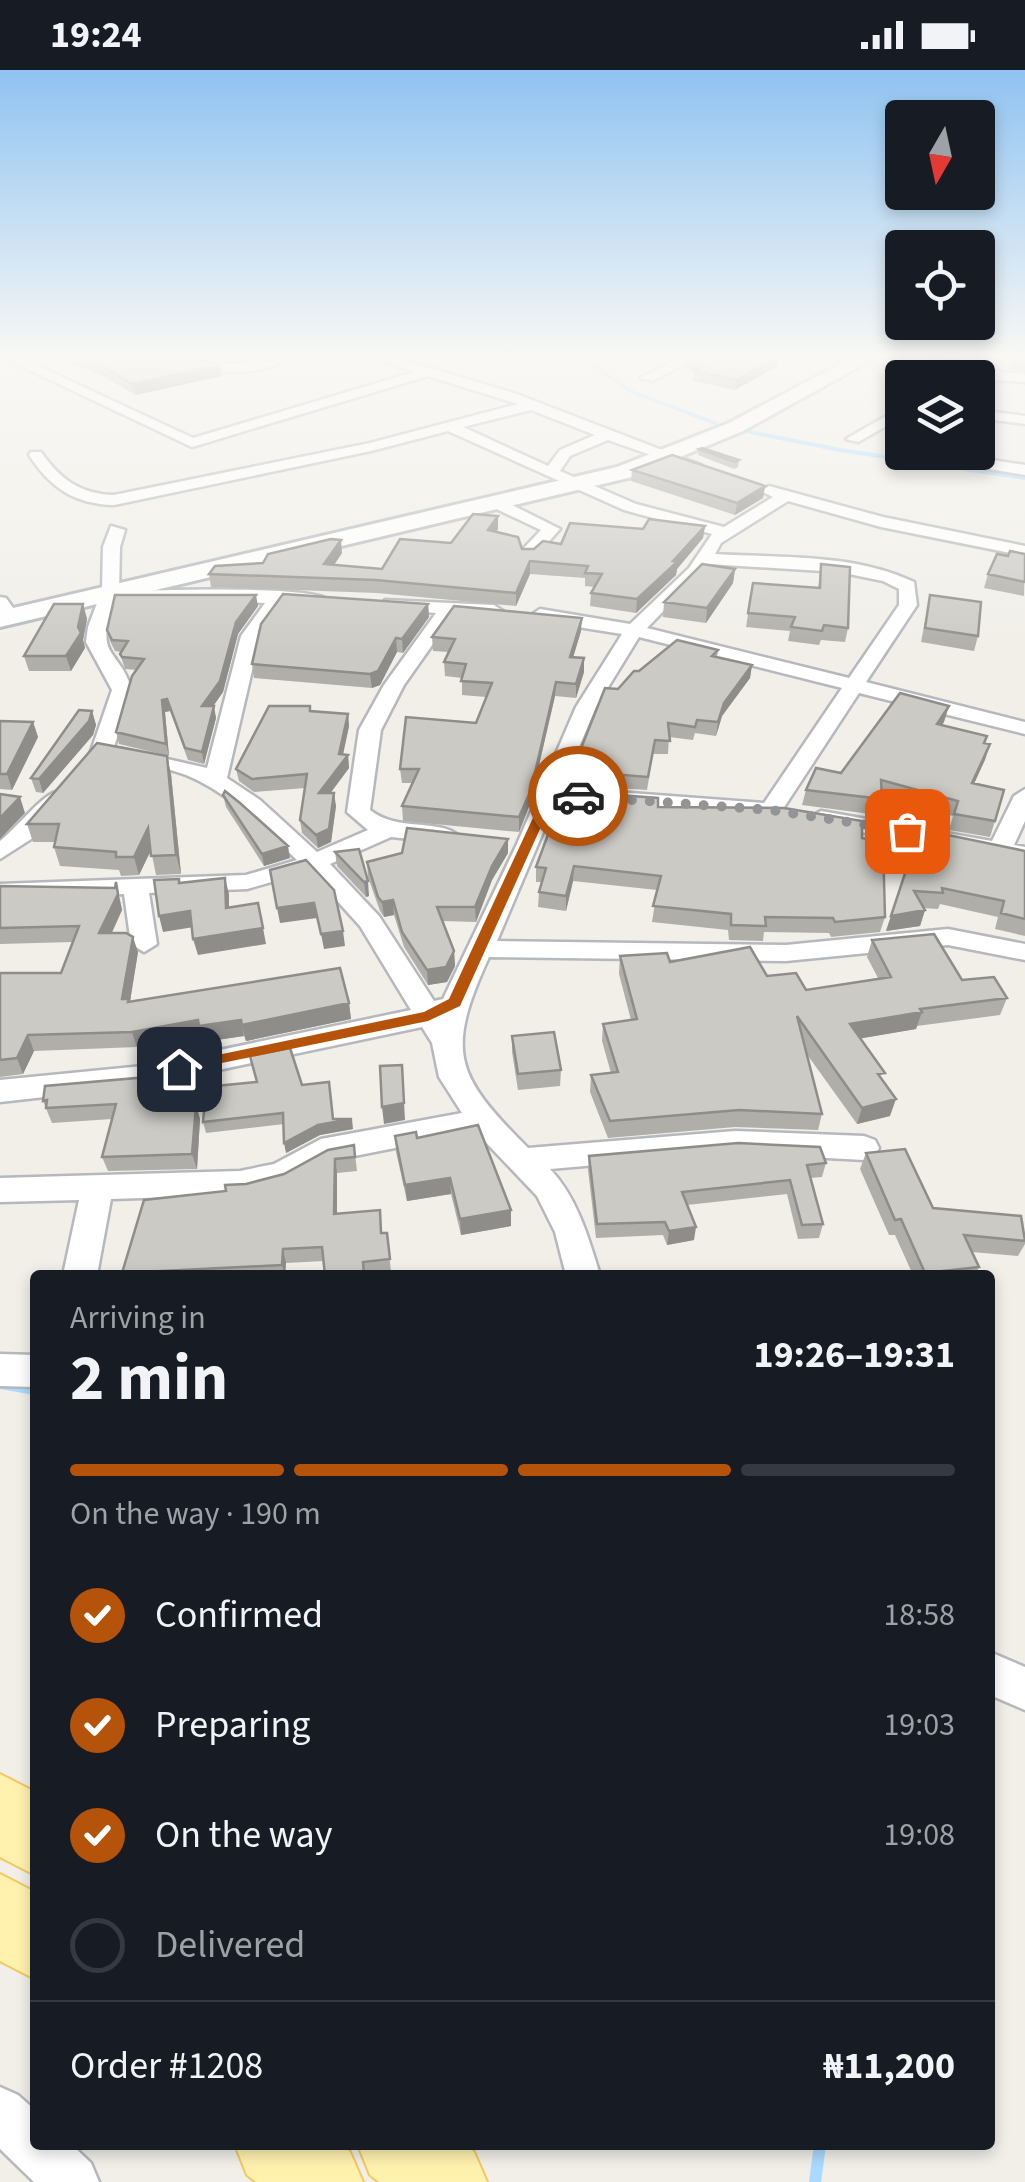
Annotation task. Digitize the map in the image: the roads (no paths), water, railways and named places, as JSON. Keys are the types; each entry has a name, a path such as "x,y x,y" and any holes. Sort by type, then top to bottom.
{"main road":[{"path":"110,593 650,458"},
{"path":"1,614 110,593 494,502 563,479"},
{"path":"0,1810 30,1835"},
{"path":"0,1912 30,1938"},
{"path":"284,2150 320,2182"},
{"path":"406,2150 444,2182"}],"street":[{"path":"38,458 58,484 89,501 147,494 313,458"},
{"path":"517,458 660,516 726,533"},
{"path":"563,479 565,458"},
{"path":"675,458 718,473"},
{"path":"227,462 245,470"},
{"path":"995,465 1025,470"},
{"path":"750,484 881,522 1025,550"},
{"path":"446,1043 455,1002 482,949 520,843 568,795 586,707 634,630 696,571 714,540 785,496"},
{"path":"494,502 552,529 528,554"},
{"path":"0,852 31,829 102,742 122,690 120,679 97,648 96,632 110,593 108,554 117,530"},
{"path":"704,559 864,570 893,576 908,586 908,606 770,810"},
{"path":"110,593 337,601"},
{"path":"215,780 251,636 278,598"},
{"path":"377,603 535,614 634,630 1025,728"},
{"path":"449,608 394,686 370,730 358,812 369,824 387,830 476,839"},
{"path":"102,742 102,751 110,755 188,768 215,780 252,805 315,862 370,922 446,1043 453,1077 482,1120 549,1188 571,1232 582,1270"},
{"path":"568,795 770,810 1025,854"},
{"path":"1000,849 1025,796"},
{"path":"17,801 51,805"},
{"path":"0,892 246,882 315,862 387,830"},
{"path":"136,889 144,944"},
{"path":"482,949 786,953 948,937 1025,952"},
{"path":"0,1091 143,1076 428,1016 455,1002"},
{"path":"0,1190 240,1183 282,1174 321,1151 482,1120"},
{"path":"523,1160 736,1142 864,1148"},
{"path":"81,1270 98,1185"},
{"path":"0,1370 30,1371"},
{"path":"995,1675 1025,1689"},
{"path":"0,2113 30,2142"},
{"path":"39,2150 72,2182"}],"waterway":[{"path":"890,458 1025,478"},
{"path":"0,1384 30,1389"},
{"path":"815,2182 819,2150"}]}
